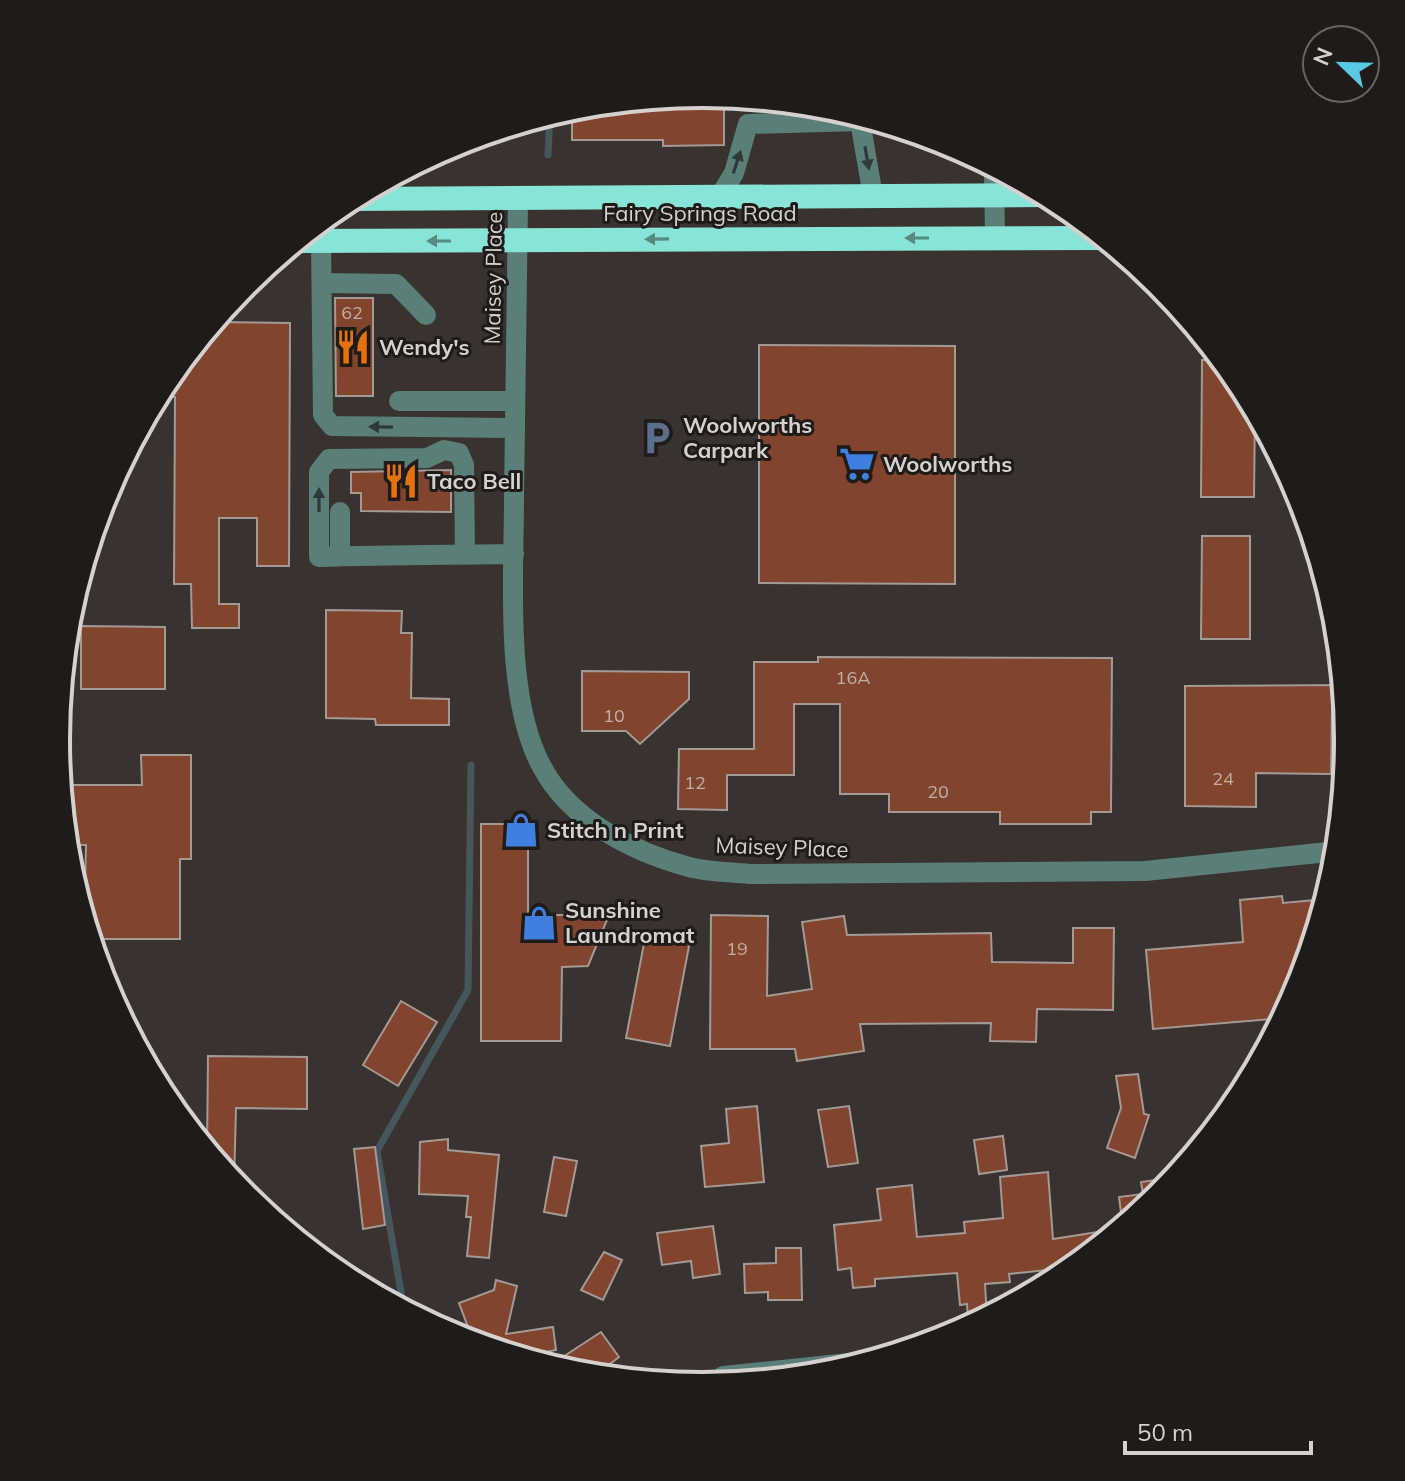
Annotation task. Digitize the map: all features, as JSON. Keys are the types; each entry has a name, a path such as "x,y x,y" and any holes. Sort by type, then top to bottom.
{"highway":[{"name":"Fairy Springs Road","path":"376,199 518,201 1021,195"},
{"name":"Fairy Springs Road","path":"314,242 1087,238"}],"street":[{"path":"719,198 734,173 748,124 833,122"},
{"path":"861,129 873,196"},
{"path":"994,180 995,238"},
{"name":"Maisey Place","path":"518,201 514,612 523,723 542,769 569,803 600,828 643,851 690,868 749,874 1145,871 1325,852"},
{"path":"321,242 323,415 332,426 515,428"},
{"path":"322,283 396,284 426,315"},
{"path":"399,401 515,401"},
{"path":"424,427 425,402"},
{"path":"465,555 464,465 459,453 452,449 427,458 329,459 319,472 319,557 340,556 465,555 514,554"},
{"path":"340,512 340,556"}],"building":[{"path":"661,109 724,109 724,145 663,146 663,140 572,140 572,122"},
{"name":"Wendy's","path":"335,298 373,298 373,396 336,396"},
{"path":"228,322 290,323 289,566 257,566 257,518 219,518 219,604 239,604 239,628 192,628 191,584 174,584 175,397 172,397 177,389"},
{"name":"Woolworths","path":"759,345 955,346 955,584 759,583"},
{"path":"1202,360 1208,360 1255,433 1254,497 1201,497"},
{"name":"Taco Bell","path":"451,470 451,512 361,511 361,493 351,493 351,472"},
{"path":"1202,536 1250,536 1250,639 1201,639"},
{"path":"326,610 402,611 401,633 412,633 411,698 449,699 449,725 376,725 375,719 326,718"},
{"path":"81,626 165,627 165,689 81,689"},
{"path":"818,657 1112,658 1111,812 1091,812 1091,824 1000,824 1000,812 889,812 889,794 840,794 840,704 794,704 794,775 727,775 727,810 678,809 679,749 754,749 754,662 818,662"},
{"path":"582,671 689,672 689,699 640,744 626,731 582,731"},
{"path":"1333,685 1331,774 1256,773 1256,807 1185,806 1185,686"},
{"path":"141,755 191,755 191,859 180,859 180,939 102,939 85,877 86,845 79,845 71,785 142,785"},
{"path":"481,824 528,824 528,915 609,915 588,966 562,967 561,1041 481,1041"},
{"path":"1282,896 1283,903 1314,900 1287,983 1270,1019 1153,1029 1146,950 1243,942 1240,900"},
{"path":"711,915 768,916 767,996 812,989 802,922 844,916 847,935 991,933 992,962 1073,963 1073,928 1114,928 1113,1010 1037,1009 1036,1042 990,1041 991,1023 860,1024 864,1051 797,1061 795,1049 710,1049"},
{"path":"646,933 690,941 670,1046 626,1038"},
{"path":"401,1001 437,1022 398,1086 363,1065"},
{"path":"208,1056 307,1057 307,1109 236,1108 234,1166 207,1134"},
{"path":"1138,1074 1144,1114 1149,1115 1135,1158 1107,1148 1121,1108 1116,1076"},
{"path":"757,1106 764,1182 705,1187 701,1146 729,1143 726,1109"},
{"path":"849,1106 858,1163 828,1167 818,1110"},
{"path":"1003,1136 1007,1170 979,1174 974,1140"},
{"path":"448,1139 448,1150 499,1155 489,1258 467,1256 471,1217 466,1217 468,1196 419,1194 420,1142"},
{"path":"375,1147 385,1225 363,1229 354,1149"},
{"path":"554,1157 577,1161 566,1216 544,1212"},
{"path":"1048,1172 1053,1239 1101,1231 1048,1270 1009,1274 1010,1282 985,1284 986,1306 968,1315 967,1304 960,1305 957,1273 875,1279 875,1286 853,1288 851,1268 838,1270 834,1225 881,1220 877,1189 912,1185 917,1237 965,1233 964,1222 1003,1218 1000,1177"},
{"path":"1158,1180 1150,1188 1121,1215 1119,1197 1143,1194 1141,1182"},
{"path":"713,1226 720,1274 693,1278 691,1261 662,1265 657,1233"},
{"path":"776,1248 801,1248 802,1300 768,1300 768,1292 745,1293 744,1264 776,1263"},
{"path":"604,1252 622,1260 603,1300 581,1290"},
{"path":"496,1280 517,1286 506,1334 553,1327 556,1350 539,1351 468,1328 459,1303 494,1290"},
{"path":"601,1332 619,1357 607,1366 563,1357"}],"waterway":[{"path":"548,155 549,127"},
{"path":"402,1296 377,1151 468,990 471,765"}],"place":[{"name":"Wendy's","path":"353,347"},
{"name":"Woolworths Carpark","path":"657,438"},
{"name":"Woolworths","path":"857,464"},
{"name":"Taco Bell","path":"401,481"},
{"name":"Stitch n Print","path":"521,830"},
{"name":"Sunshine Laundromat","path":"539,923"}]}
